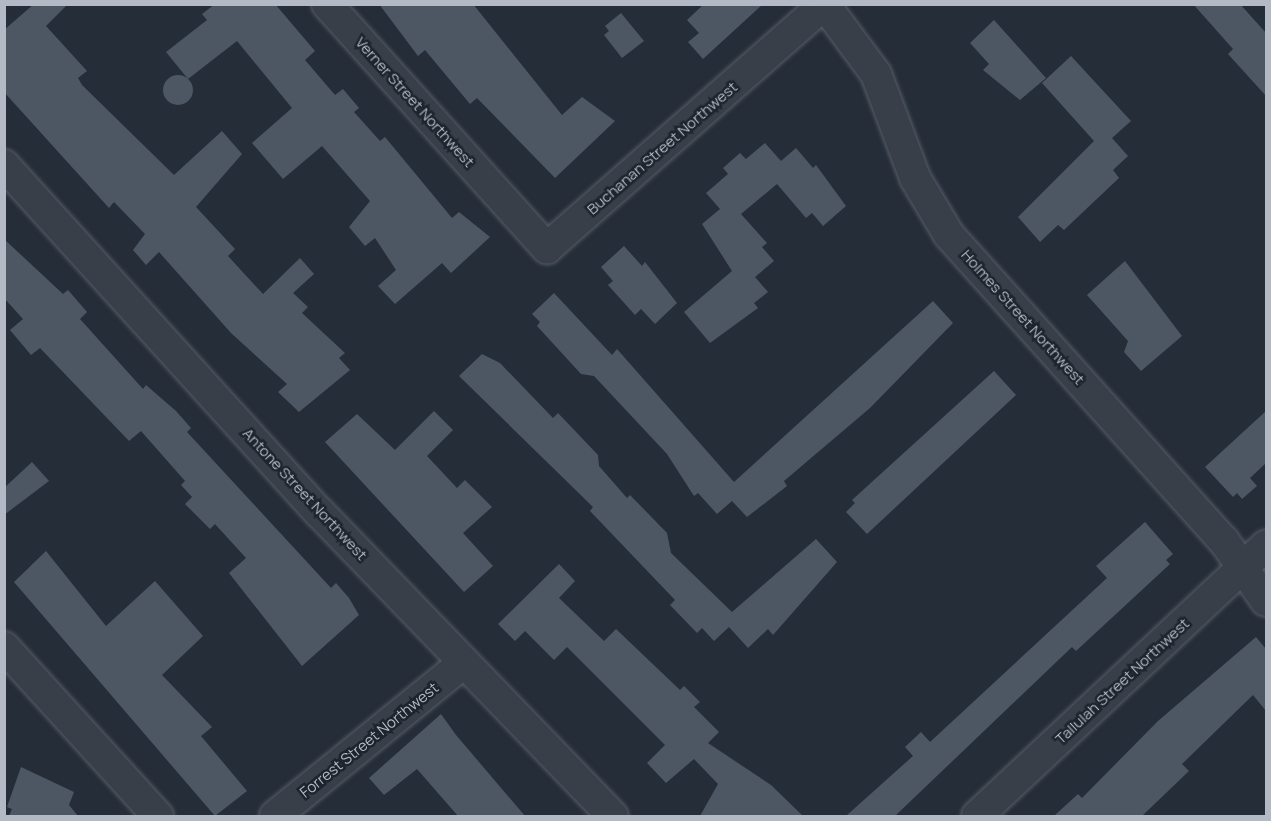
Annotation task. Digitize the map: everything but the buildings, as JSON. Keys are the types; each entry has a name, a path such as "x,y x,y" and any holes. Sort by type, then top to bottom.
{"street":[{"name":"Verner Street Northwest","path":"327,4 503,201"},
{"name":"Buchanan Street Northwest","path":"503,201 547,248 824,5"},
{"name":"Holmes Street Northwest","path":"824,5 876,74 915,178 949,235 1224,541 1266,601"},
{"name":"Antone Street Northwest","path":"4,165 463,663 613,816"},
{"name":"Tallulah Street Northwest","path":"977,816 1266,546"},
{"path":"4,647 158,816"},
{"name":"Forrest Street Northwest","path":"275,816 463,663"}]}
